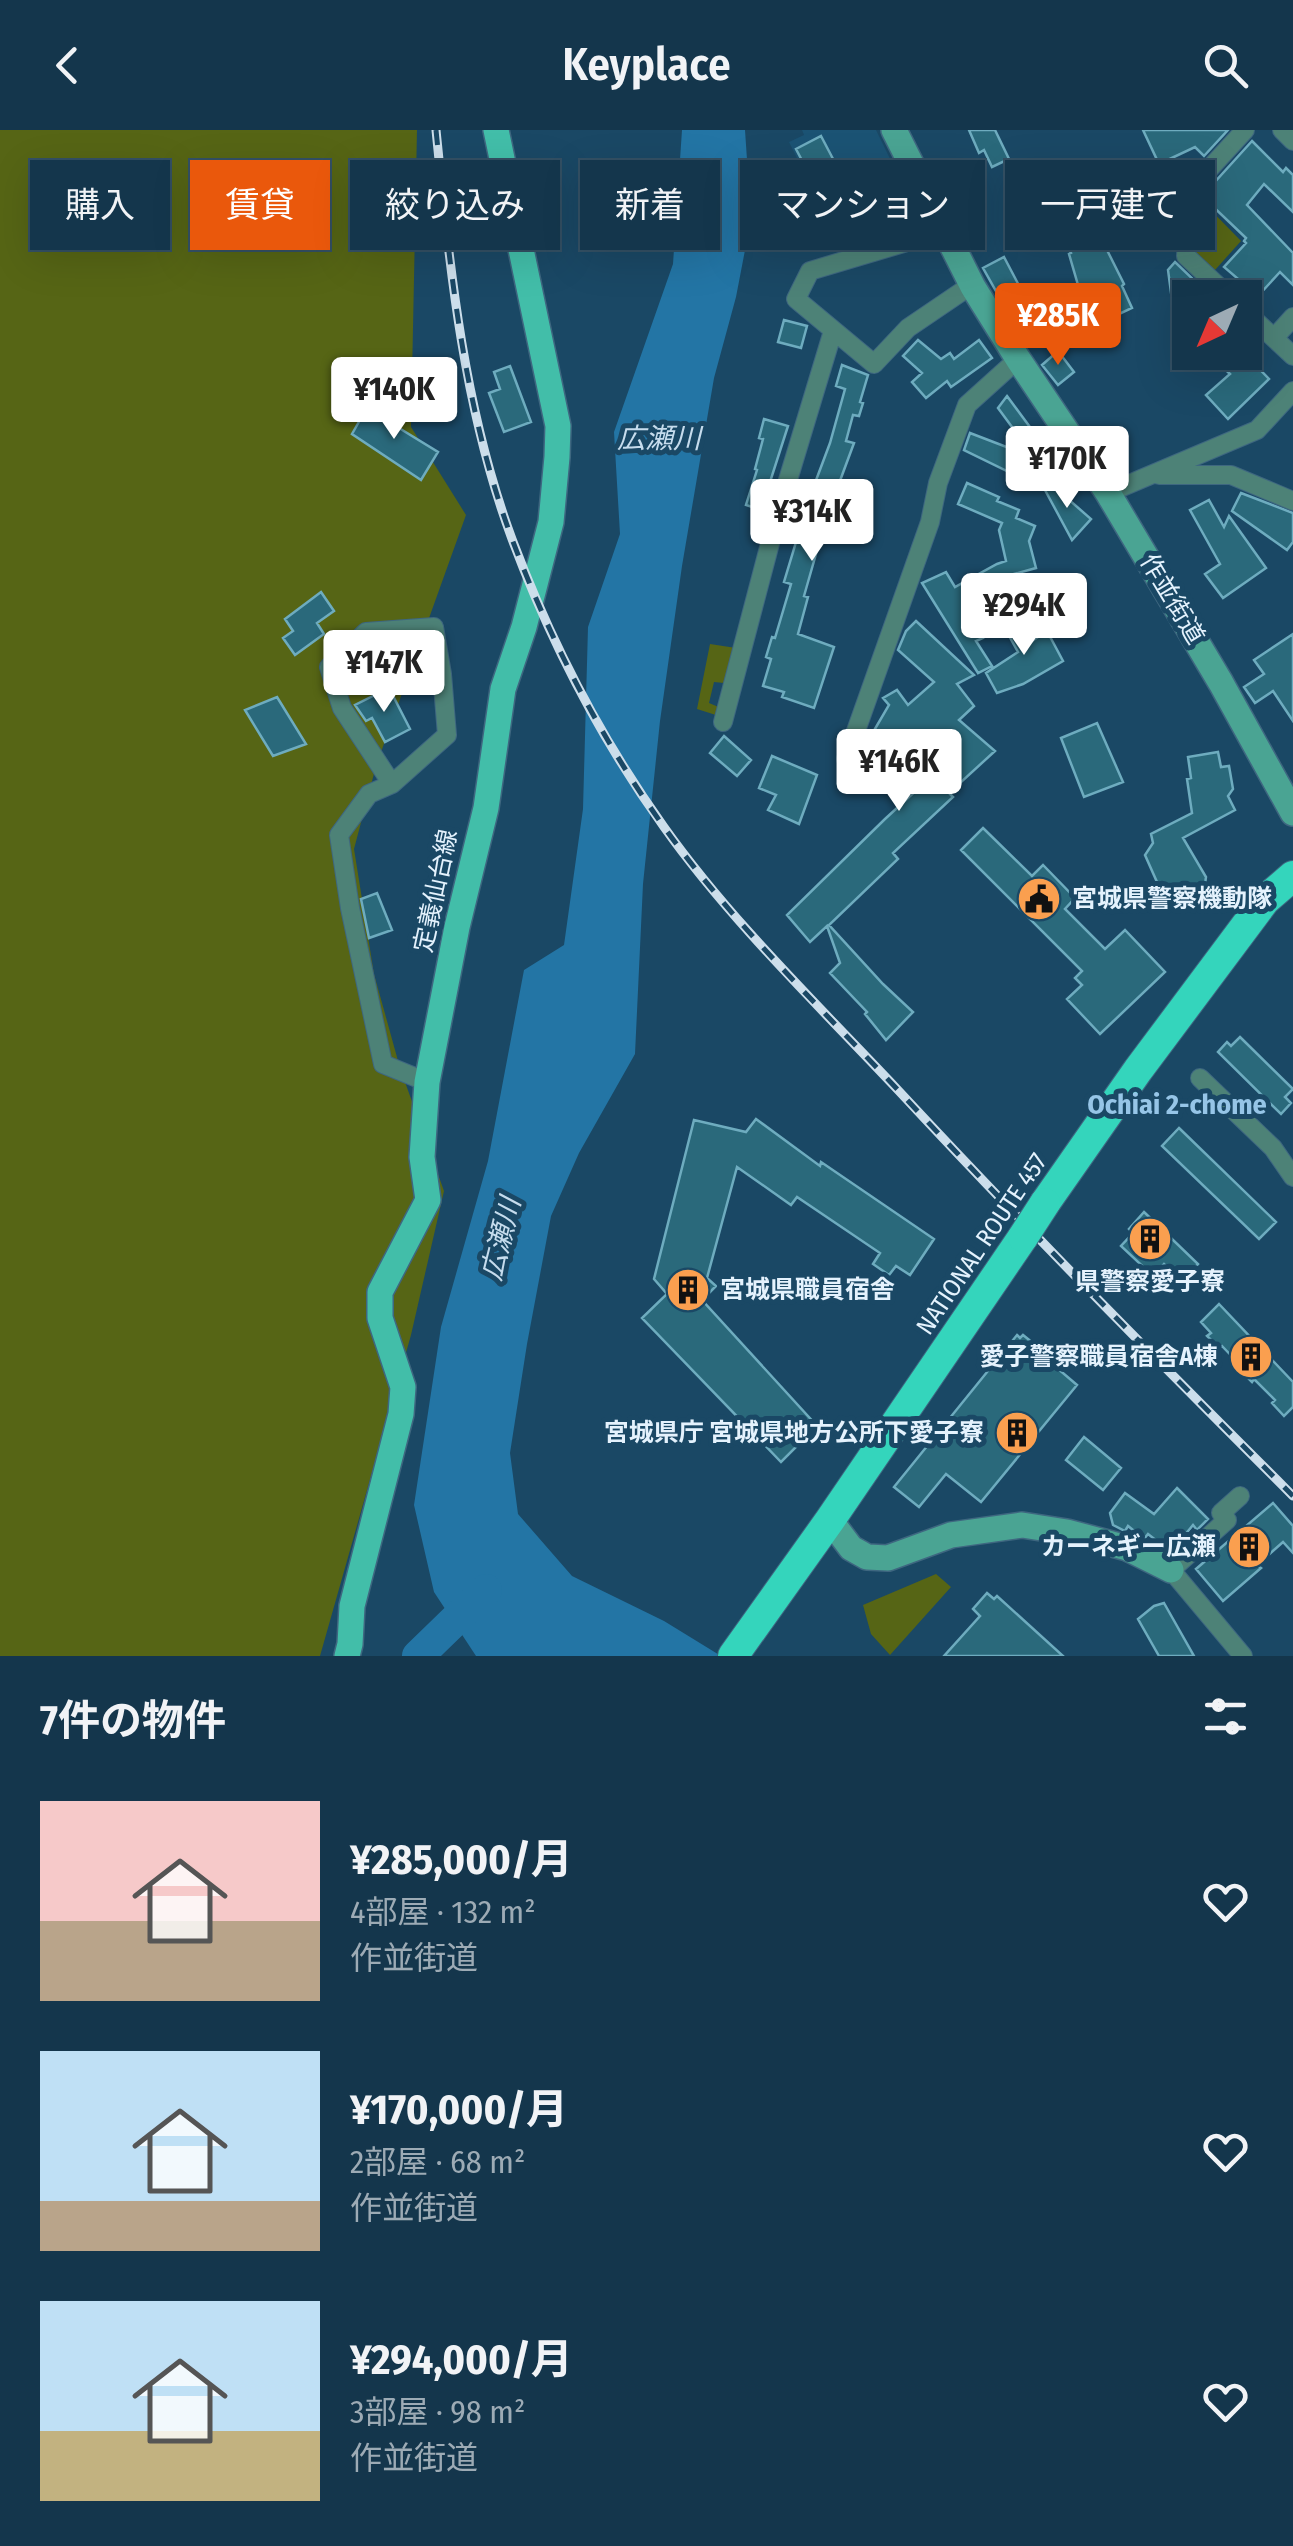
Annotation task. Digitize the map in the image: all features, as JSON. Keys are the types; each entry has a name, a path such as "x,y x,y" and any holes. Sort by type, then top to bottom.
{"highway":[{"name":"NATIONAL ROUTE 457","path":"733,1656 1138,1070 1265,900 1293,876"}],"main road":[{"name":"定義仙台線","path":"347,1656 352,1606 400,1414 402,1387 380,1318 380,1292 428,1200 422,1157 428,1082 457,927 486,808 503,689 524,627 551,522 558,426 496,130"}],"street":[{"name":"作並街道","path":"894,130 909,160"},
{"path":"1212,280 1186,256 1190,190 1245,130"},
{"path":"1282,130 1293,141"},
{"path":"880,250 810,271 796,299 874,364 908,328 973,287"},
{"name":"作並街道","path":"954,250 1018,359 1108,493 1222,683 1293,813"},
{"path":"1274,338 1293,316"},
{"path":"1262,327 1293,356"},
{"path":"722,722 778,513 833,331"},
{"path":"846,759 967,405 1018,359"},
{"path":"1108,493 1258,430 1293,390"},
{"path":"1150,475 1231,475 1293,501"},
{"path":"392,784 342,708 329,666 366,632 434,627 447,735 392,784 369,794 339,835 350,908 384,1064 428,1082"},
{"path":"1200,1078 1273,1148 1293,1177"},
{"path":"1171,1570 1227,1520 1221,1513 1240,1496"},
{"path":"830,1520 850,1548 866,1556 888,1558 951,1535 1022,1525 1066,1527 1127,1548 1171,1570 1244,1656"}],"shaded area":[{"path":"802,130 876,130 891,160 798,160 789,142 804,135"}],"green space":[{"path":"0,130 417,130 416,160 350,160 350,250 415,250 411,427 466,515 376,766 354,849 374,974 400,1068 444,1191 411,1335 320,1656 0,1656"},
{"path":"1215,214 1241,241 1215,270 1192,250 1215,250"},
{"path":"710,644 736,648 724,683 714,682 709,703 721,708 719,716 697,709"},
{"path":"936,1574 951,1587 890,1655 871,1634 863,1605"}],"water":[{"name":"広瀬川","path":"682,130 745,130 747,160 740,160 740,250 745,250 714,378 660,721 643,884 635,1054 579,1153 551,1216 510,1453 518,1514 572,1576 664,1621 721,1656 476,1656 434,1592 414,1505 441,1327 488,1161 524,970 564,945 583,809 588,627 620,534 614,432 673,264 674,250 720,250 720,160 680,160"}],"building":[{"path":"969,130 995,130 1009,159 992,167 984,150 979,153"},
{"path":"1143,130 1228,130 1204,156 1195,147 1167,160 1157,160"},
{"path":"821,136 834,160 802,160 796,149"},
{"path":"1252,141 1283,172 1286,168 1293,175 1293,212 1264,184 1247,205 1293,253 1293,285 1280,272 1262,292 1262,280 1239,280 1224,267 1246,243 1246,238 1215,209 1215,182"},
{"path":"1070,250 1107,250 1132,308 1119,314 1109,292 1050,318 1041,297 1078,285"},
{"path":"1004,257 1025,297 1005,307 983,268"},
{"path":"1175,262 1194,280 1172,280 1172,300 1168,270"},
{"path":"784,320 807,326 801,348 778,342"},
{"path":"918,340 941,359 950,353 954,359 979,340 992,358 951,387 947,381 926,398 912,382 922,373 903,356"},
{"path":"1058,351 1074,372 1058,385 1042,365"},
{"path":"842,365 868,375 859,416 853,415 846,441 854,443 804,596 808,597 798,634 834,647 814,708 763,686 771,659 766,657 791,584 784,582 845,389 836,386"},
{"path":"510,366 531,422 504,432 489,393 500,389 494,372"},
{"path":"1226,370 1260,370 1269,379 1228,419 1206,395 1230,374"},
{"path":"1007,396 1038,438 1026,446 998,408"},
{"path":"372,399 384,407 381,417 438,452 421,480 352,434"},
{"path":"764,419 788,426 761,510 746,505 757,470"},
{"path":"970,433 1017,451 1009,472 964,450"},
{"path":"1059,482 1068,499 1091,519 1072,540 1045,490"},
{"path":"967,483 999,497 997,501 1019,510 1016,518 1035,526 1029,541 1036,568 1003,577 1007,584 968,611 983,638 976,641 992,666 978,673 922,583 946,572 955,587 1006,561 999,530 1002,523 958,504"},
{"path":"1241,493 1293,513 1293,542 1287,550 1232,511"},
{"path":"1209,500 1224,527 1229,516 1266,568 1223,598 1205,574 1220,564 1190,510"},
{"path":"321,592 334,611 317,623 324,634 295,655 283,638 293,631 285,619"},
{"path":"1016,615 1032,641 1047,631 1063,661 1023,684 997,693 986,673 1018,652 1003,625"},
{"path":"916,621 974,675 957,684 974,706 959,720 995,751 893,853 898,859 829,925 913,1012 886,1040 867,1012 830,973 840,963 827,926 810,942 787,915 943,766 910,731 902,749 872,734 889,705 883,698 897,690 908,705 934,682 898,650 906,631"},
{"path":"1293,634 1293,721 1273,691 1255,703 1244,687 1264,674 1254,660"},
{"path":"389,688 410,729 385,742 372,718 366,721 355,705"},
{"path":"277,697 306,744 273,756 245,710"},
{"path":"1097,723 1123,782 1084,797 1061,738"},
{"path":"724,736 751,760 737,776 710,753"},
{"path":"1218,752 1221,767 1229,766 1233,789 1228,796 1235,810 1183,838 1206,877 1204,891 1169,909 1145,855 1153,843 1151,834 1192,813 1188,757"},
{"path":"772,756 817,775 799,824 768,810 776,795 759,788"},
{"path":"983,828 1032,876 1043,865 1075,898 1065,909 1105,949 1125,930 1165,972 1100,1034 1067,999 1082,985 1075,978 1082,971 961,850"},
{"path":"377,893 392,930 369,938 361,899"},
{"path":"1240,1037 1293,1089 1285,1097 1291,1103 1281,1114 1218,1052 1227,1042 1231,1046"},
{"name":"宮城県職員宿舎","path":"756,1119 820,1166 821,1162 934,1239 910,1275 896,1266 889,1275 873,1264 880,1253 797,1197 791,1205 737,1167 707,1278 716,1286 702,1300 817,1426 781,1462 642,1318 667,1294 654,1279 694,1120 746,1132"},
{"path":"1179,1128 1276,1222 1259,1239 1162,1146"},
{"name":"県警察愛子寮","path":"1144,1212 1198,1264 1182,1281 1164,1264 1153,1276 1121,1246"},
{"name":"愛子警察職員宿舎A棟","path":"1219,1304 1293,1382 1293,1407 1284,1416 1272,1403 1275,1400 1207,1336 1211,1333 1201,1322"},
{"name":"宮城県庁 宮城県地方公所下愛子寮","path":"1017,1335 1023,1335 1059,1364 1057,1368 1077,1385 981,1502 946,1474 919,1507 894,1487"},
{"path":"1084,1437 1121,1468 1103,1490 1066,1460"},
{"path":"1177,1488 1208,1519 1197,1530 1193,1525 1171,1552 1148,1534 1144,1539 1128,1526 1125,1531 1113,1525 1110,1513 1125,1493 1154,1514"},
{"name":"カーネギー広瀬","path":"1273,1503 1293,1526 1293,1553 1283,1542 1257,1565 1261,1568 1223,1601 1196,1569"},
{"path":"987,1593 994,1599 997,1596 1063,1656 944,1656 980,1616 973,1609"},
{"path":"1164,1603 1194,1656 1159,1656 1138,1619"}],"waterway":[{"path":"418,1656 486,1590"}],"railway":[{"path":"436,130 461,337 495,489 543,614 619,759 690,862 776,962 1044,1244 1293,1496"}],"place":[{"name":"宮城県警察機動隊","path":"1039,899"},
{"name":"県警察愛子寮","path":"1150,1239"},
{"name":"宮城県職員宿舎","path":"688,1290"},
{"name":"愛子警察職員宿舎A棟","path":"1251,1357"},
{"name":"宮城県庁 宮城県地方公所下愛子寮","path":"1017,1433"},
{"name":"カーネギー広瀬","path":"1249,1547"}],"district":[{"name":"Ochiai 2-chome","path":"1177,1104"}]}
